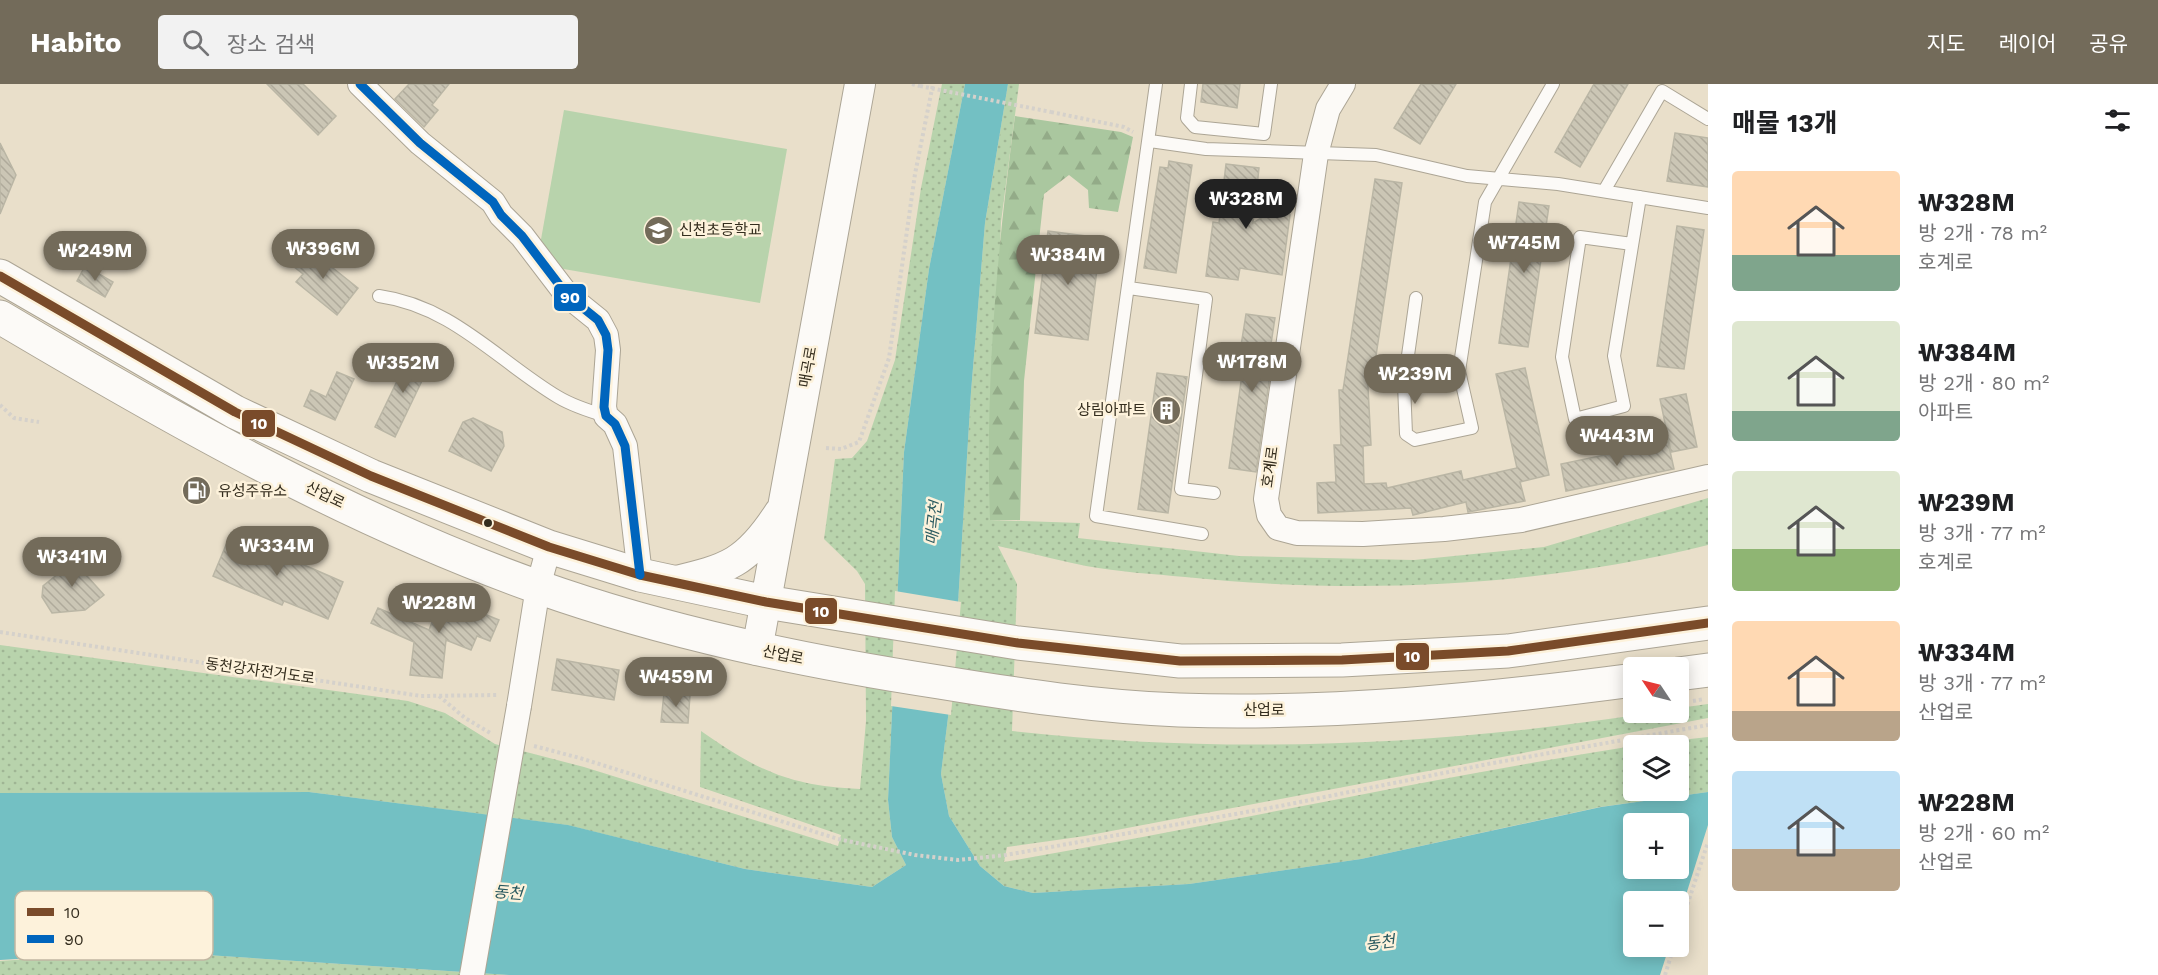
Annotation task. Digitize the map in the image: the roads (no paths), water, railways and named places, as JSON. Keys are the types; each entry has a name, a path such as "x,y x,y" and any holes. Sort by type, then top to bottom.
{"main road":[{"path":"0,276 235,412 371,476 549,547 640,575 766,602 1018,643 1180,661 1342,660 1508,651 1708,623"},
{"name":"산업로","path":"0,317 218,443 353,509 538,587 628,615 757,650 848,668 1017,695 1176,710 1340,710 1510,697 1623,682"},
{"path":"1689,685 1708,670"}],"street":[{"path":"360,84 420,143 492,202 501,216 522,236 567,295 598,320 606,335 608,350 606,416 615,424 625,446 640,575"},
{"name":"매곡로","path":"757,650 860,84"},
{"name":"호계로","path":"1343,84 1328,109 1316,154 1266,499 1269,515 1278,528 1298,533 1363,534 1444,529 1521,520 1708,477"},
{"path":"672,582 712,572 743,557 761,541 783,505"},
{"path":"472,975 538,587 549,547"}],"lane":[{"path":"1156,84 1150,141 1096,516 1202,534"},
{"path":"1191,84 1187,118 1195,127 1264,134 1271,84"},
{"path":"1416,298 1404,384 1406,434 1415,440 1472,428 1459,371 1485,202 1496,179 1553,84"},
{"path":"1604,191 1662,91 1708,119"},
{"path":"1150,141 1206,148 1376,155 1437,171 1558,184 1708,208"},
{"path":"1632,244 1580,237 1562,357 1575,419 1624,406 1614,356 1640,197"},
{"path":"1129,288 1206,299 1181,489 1214,493"},
{"path":"379,296 405,300 435,311 468,332 557,397 574,406 606,416"}],"water":[{"path":"965,84 1008,84 985,223 971,392 954,669 941,774 949,816 980,866 1004,886 1033,893 1189,884 1361,859 1601,807 1644,801 1689,801 1689,795 1708,792 1708,975 509,975 213,955 213,891 15,891 15,959 0,960 0,793 309,792 568,825 745,869 872,887 906,865 892,837 888,800 904,452 929,269"}],"place":[{"name":"신천초등학교","path":"658,230"},
{"name":"상림아파트","path":"1167,410"},
{"name":"유성주유소","path":"197,491"}],"water label":[{"name":"매곡천","path":"933,523"},
{"name":"동천","path":"508,892"},
{"name":"동천","path":"1380,942"}]}
